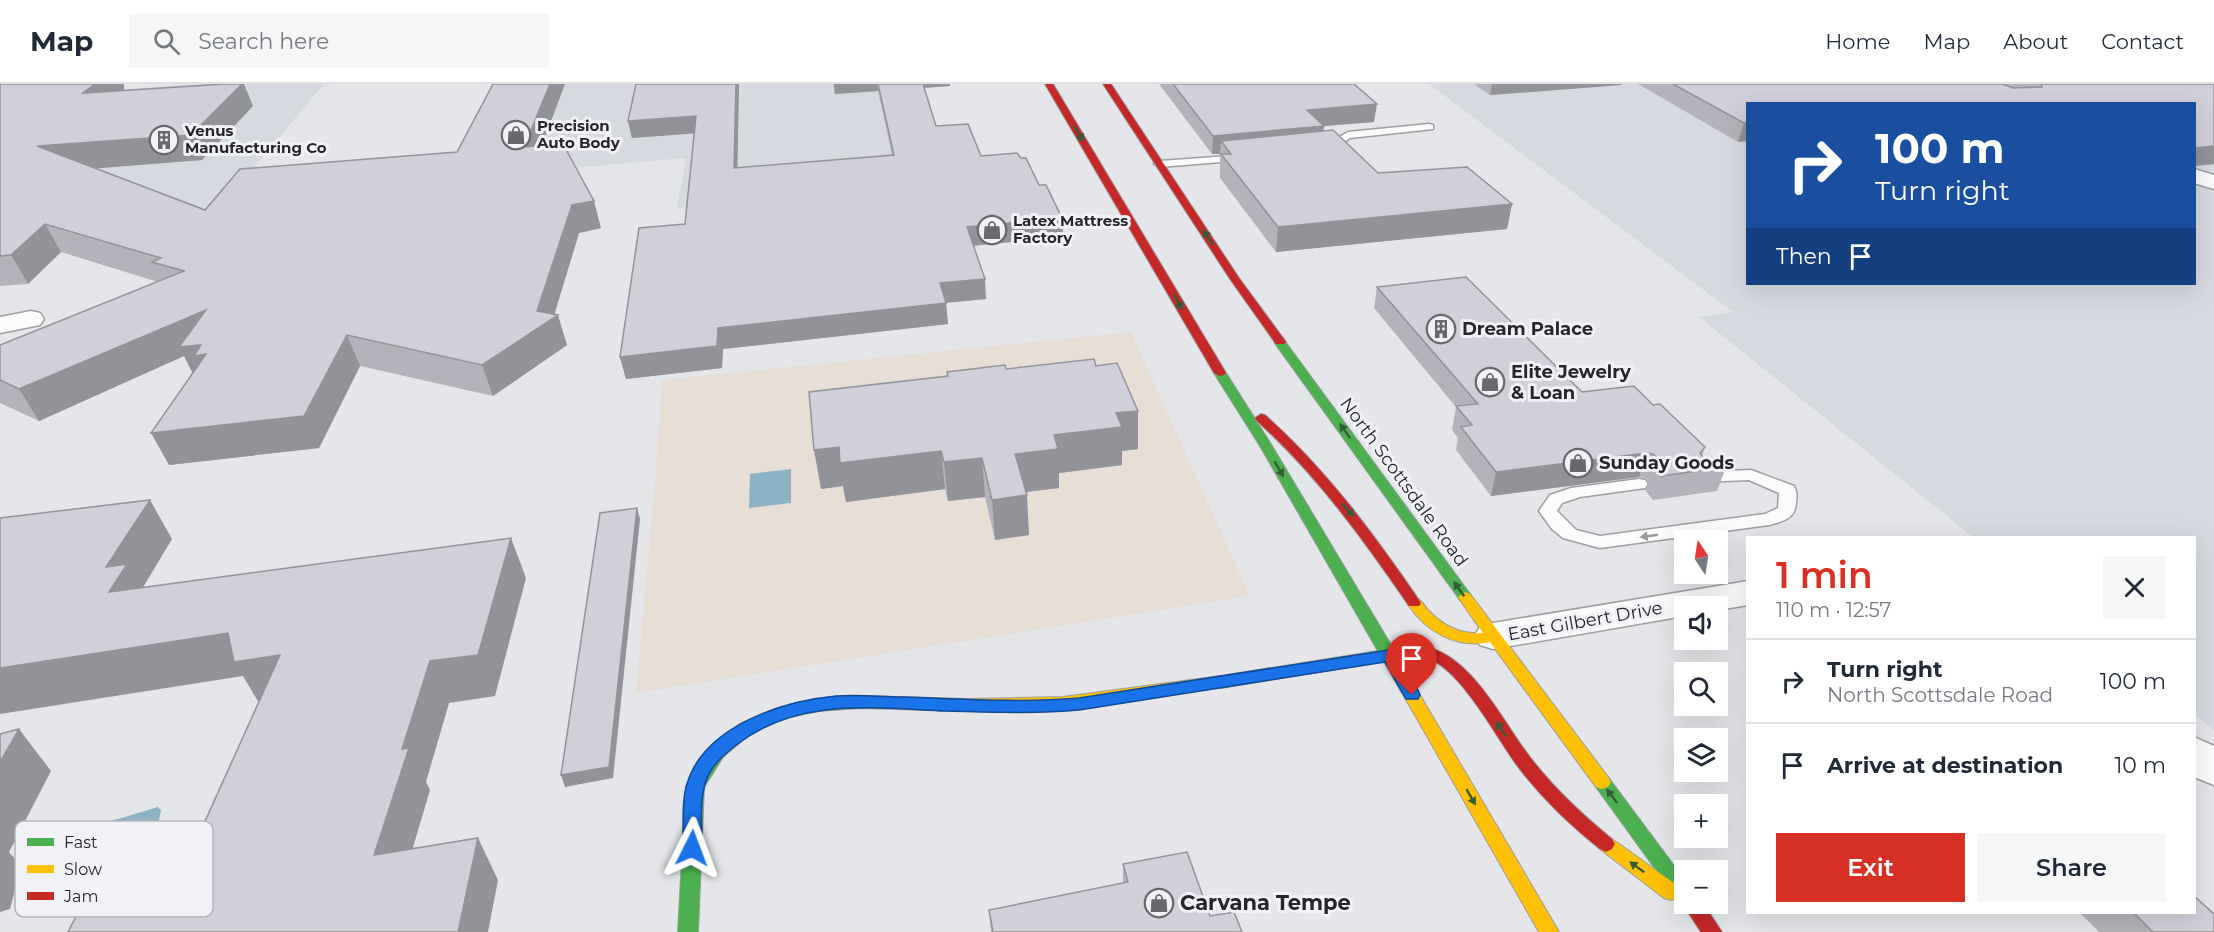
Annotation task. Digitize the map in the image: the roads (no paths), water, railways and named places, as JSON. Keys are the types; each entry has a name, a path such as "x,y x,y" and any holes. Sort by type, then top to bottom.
{"main road":[{"path":"1049,84 1233,395 1266,446 1549,932"},
{"name":"North Scottsdale Road","path":"1107,84 1235,279 1493,636 1674,880"},
{"path":"1233,395 1285,438 1356,518 1424,618 1442,631 1461,638 1483,639 1493,636"},
{"path":"688,932 695,786 703,768 717,751 745,730 774,714 838,702 1037,708 1068,705 1304,670 1411,651 1430,653 1468,683 1528,766 1582,826 1674,894"},
{"path":"1700,914 1712,932"}],"street":[{"path":"2196,176 2214,183"},
{"path":"0,325 31,319"},
{"name":"East Gilbert Drive","path":"1493,636 1746,593"},
{"path":"2196,755 2214,769"}],"lane":[{"path":"1317,151 1332,148 1340,139 1348,135 1429,127"},
{"path":"1160,164 1258,156"},
{"path":"1639,484 1577,492 1556,499 1548,511 1557,525 1577,538 1600,542 1769,519 1787,511 1788,490 1751,475 1703,477"}],"water":[{"path":"791,469 791,503 749,508 750,474"},
{"path":"158,807 161,810 159,821 111,821"}],"place":[{"name":"Precision Auto Body","path":"516,135"},
{"name":"Venus Manufacturing Co","path":"164,140"},
{"name":"Latex Mattress Factory","path":"992,230"},
{"name":"Dream Palace","path":"1441,329"},
{"name":"Elite Jewelry & Loan","path":"1490,382"},
{"name":"Sunday Goods","path":"1578,463"},
{"name":"Carvana Tempe","path":"1159,903"}]}
